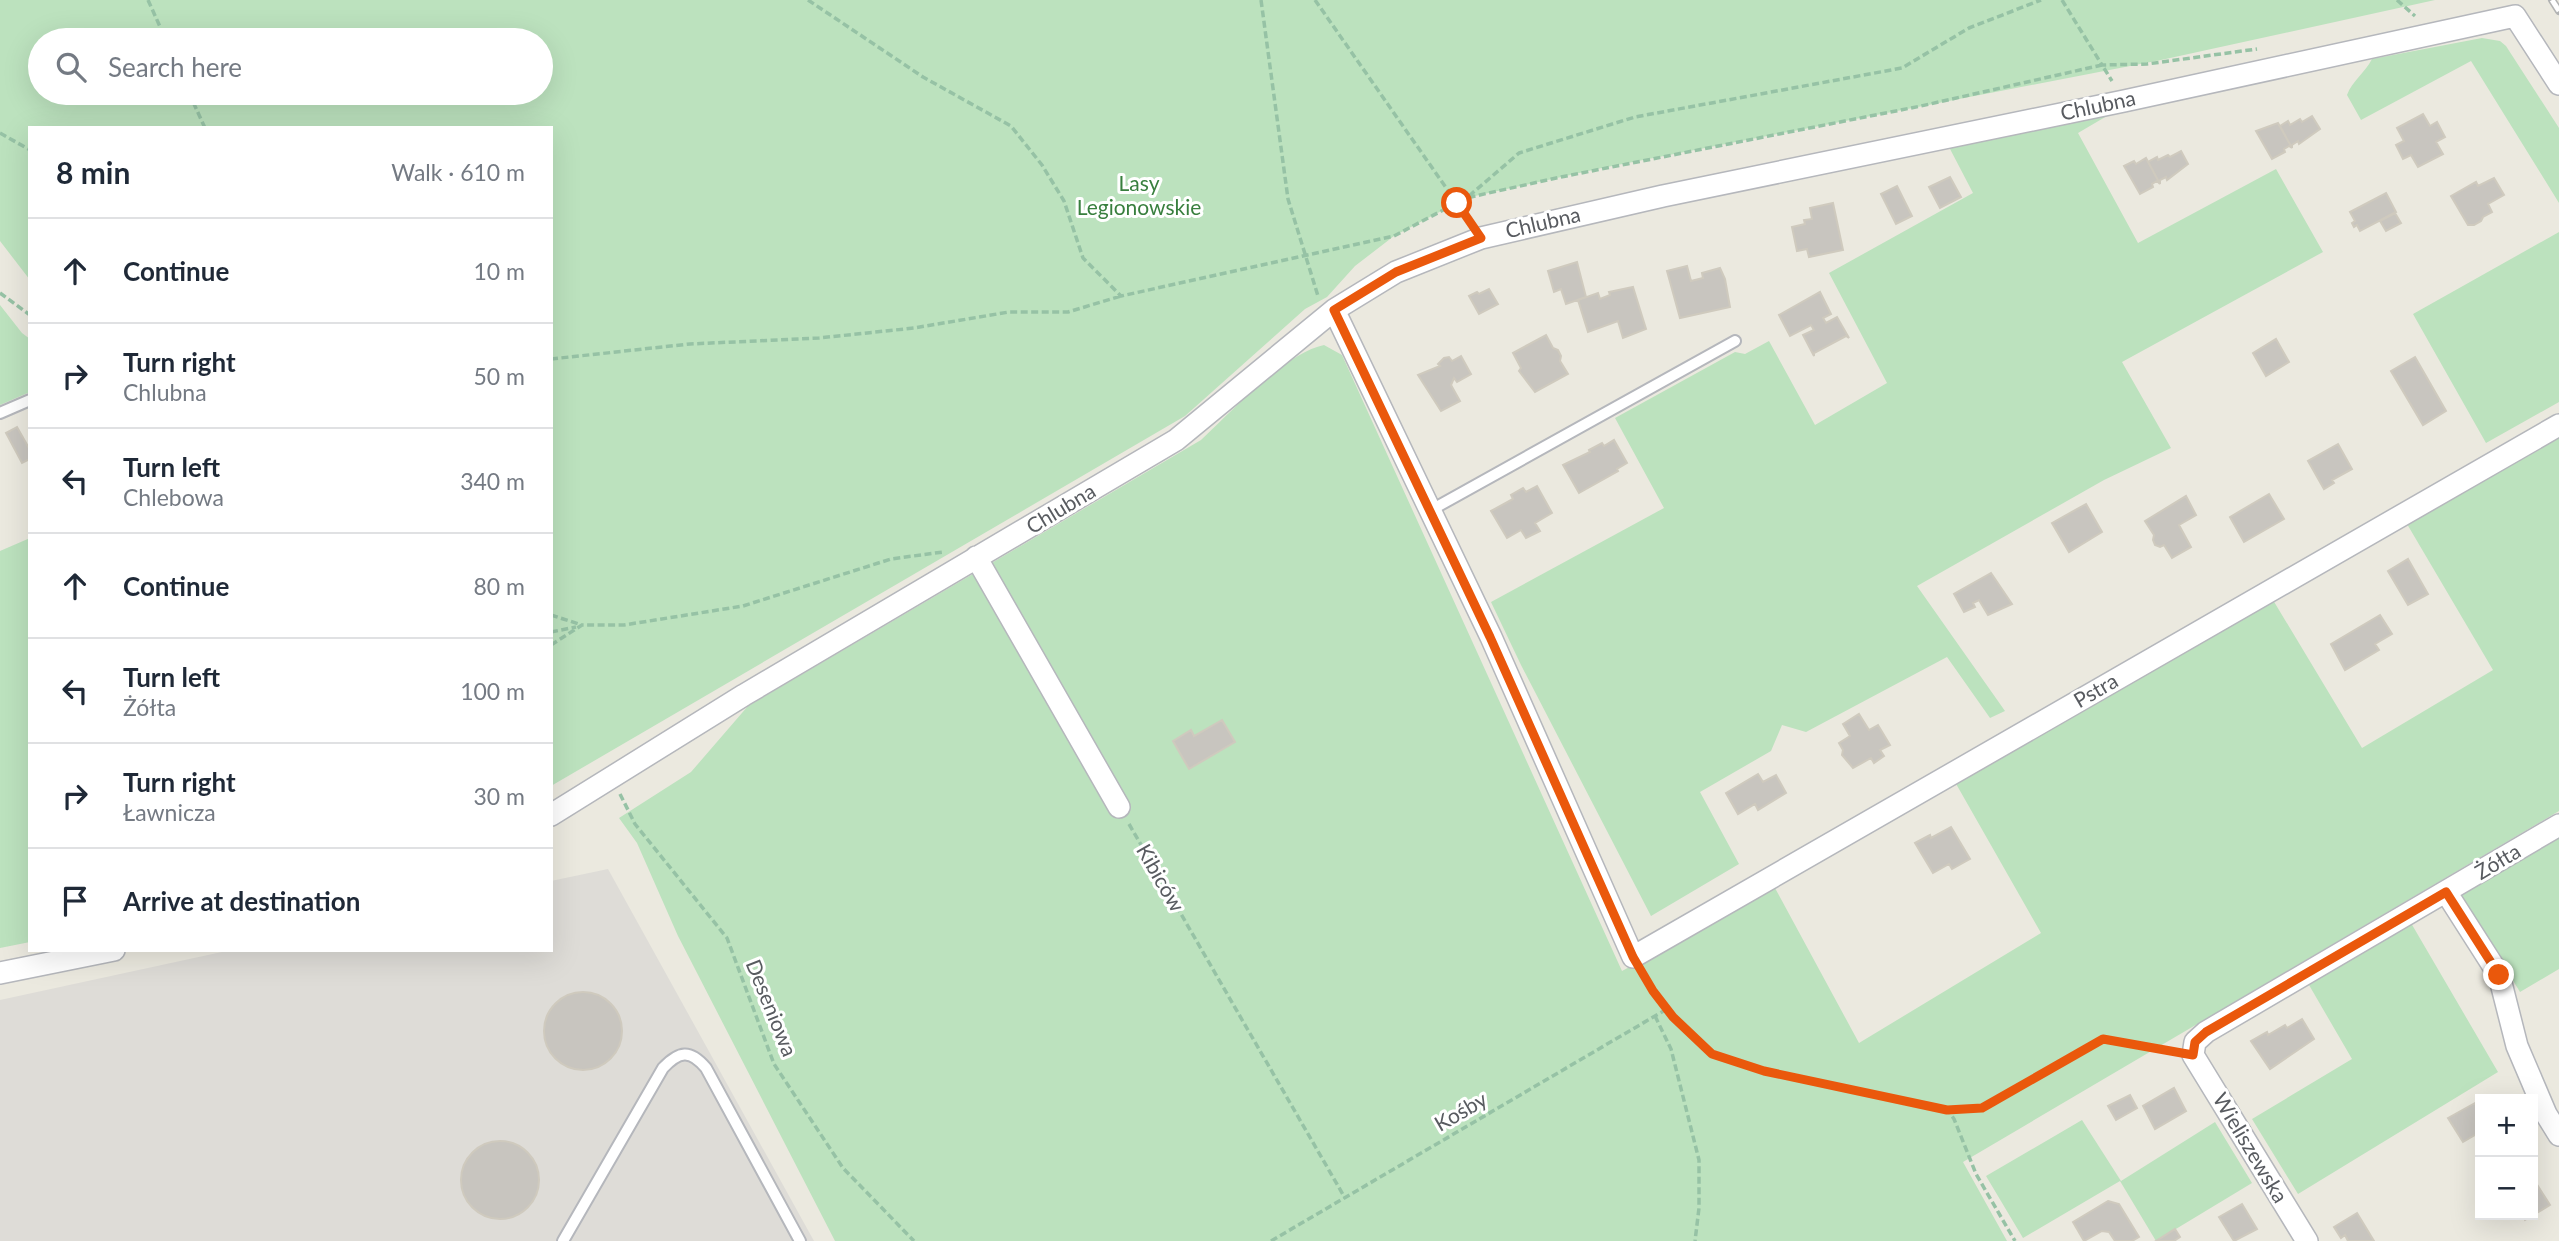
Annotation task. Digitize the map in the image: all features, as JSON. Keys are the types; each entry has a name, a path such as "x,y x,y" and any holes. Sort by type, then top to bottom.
{"street":[{"name":"Chlubna","path":"553,814 976,557 1176,440 1330,313 1396,272 1481,238 1663,196 2123,101 2515,16 2559,84"},
{"path":"1330,313 1431,510 1633,957"},
{"name":"Pstra","path":"1633,957 2559,425"},
{"path":"976,557 1119,807"},
{"name":"Żółta","path":"2193,1055 2195,1042 2206,1032 2559,825"},
{"path":"2446,892 2499,975 2517,1046 2546,1114 2559,1135"},
{"path":"0,973 104,952"},
{"name":"Wieliszewska","path":"2193,1055 2307,1241"}],"lane":[{"path":"1431,510 1735,341"},
{"path":"0,413 28,401"},
{"path":"563,1241 663,1068 674,1056 687,1054 697,1058 706,1068 800,1241"}],"path":[{"path":"148,0 161,28"},
{"path":"808,0 923,77 1011,127 1042,166 1064,201 1083,258 1121,296"},
{"path":"1261,0 1288,199 1305,255 1330,313"},
{"path":"1315,0 1481,238"},
{"path":"553,359 690,344 859,334 1009,312 1068,312 1121,296 1394,236 1466,198 1519,153 1635,117 1902,68 1969,28 2040,0"},
{"path":"2062,0 2102,65"},
{"path":"1466,198 1921,106 2102,65 2147,64 2257,48"},
{"path":"194,105 204,126"},
{"path":"0,133 28,149"},
{"path":"0,293 28,314"},
{"path":"553,632 582,625 624,625 743,606 891,559 946,552"},
{"path":"553,616 582,625"},
{"path":"553,644 582,625"},
{"name":"Deseniowa","path":"612,777 635,824 727,938 774,1064 843,1168 914,1241"},
{"name":"Kibiców","path":"1119,807 1346,1198"},
{"path":"1633,957 1667,1009 1712,1054 1764,1071 1947,1110 1982,1108 2103,1039 2193,1055"},
{"name":"Kośby","path":"1271,1241 1667,1009"},
{"path":"1655,1016 1671,1049 1699,1160 1699,1208 1695,1241"},
{"path":"1947,1110 1955,1119 1976,1174 2015,1241"}],"shaded area":[{"path":"608,869 814,1241 0,1241 0,1000 222,952 553,952 553,881"}],"green space":[{"name":"Lasy Legionowskie","path":"0,0 2435,0 2161,60 1602,168 1466,198 1394,236 1355,266 1327,297 1305,309 1185,416 553,785 553,126 28,126 28,277 0,241"},
{"path":"2482,38 2500,41 2506,46 2559,128 2559,203 2471,61 2361,120 2347,95 2372,59"},
{"path":"2112,113 2078,133 2138,243 2276,169 2323,252 2122,362 2171,448 2104,480 1917,586 2005,711 1990,718 1947,657 1806,732 1782,725 1771,751 1700,792 1739,864 1651,916 1491,602 1664,508 1615,418 1735,352 1745,354 1769,341 1815,425 1887,383 1829,273 1973,193 1949,147"},
{"path":"2559,232 2559,402 2486,443 2413,314"},
{"path":"0,305 28,338 28,393 0,405"},
{"path":"1324,345 1342,355 1622,971 1775,888 1859,1043 2041,933 1955,782 2273,600 2362,748 2493,670 2407,524 2559,438 2559,811 1963,1162 2007,1241 835,1241 678,936 637,843 619,818 691,772 748,706 1201,440 1276,371 1309,350"},
{"path":"28,539 28,942 0,948 0,551"},
{"path":"2559,837 2559,969 2520,992 2461,895"},
{"path":"2411,923 2498,1072 2298,1194 2252,1119 2352,1059 2309,985"},
{"path":"2082,1120 2121,1181 2215,1122 2252,1183 2156,1241 2120,1181 2023,1238 1986,1176"}],"building":[{"path":"2423,114 2430,126 2437,122 2445,137 2436,142 2443,154 2418,167 2411,155 2403,159 2396,145 2404,141 2397,128"},
{"path":"2312,116 2320,129 2299,144 2298,141 2292,145 2292,148 2280,126 2288,121 2290,125 2300,119 2302,122"},
{"path":"2278,123 2292,148 2289,146 2284,149 2285,152 2272,159 2256,131"},
{"path":"2181,151 2188,164 2167,180 2166,177 2160,180 2160,184 2148,162 2157,157 2158,160 2168,155 2170,157"},
{"path":"2146,158 2160,184 2157,181 2152,184 2153,187 2140,194 2124,166 2134,161 2136,164"},
{"path":"1950,177 1961,197 1940,208 1929,187"},
{"path":"2494,178 2504,195 2488,204 2492,212 2474,225 2468,225 2451,196 2476,182 2478,186"},
{"path":"1897,186 1912,216 1896,224 1881,194"},
{"path":"2386,193 2396,212 2360,231 2357,225 2354,227 2352,223 2355,221 2350,212"},
{"path":"1833,203 1843,250 1809,257 1807,249 1797,251 1792,227 1812,219 1810,208"},
{"path":"2395,213 2401,223 2386,231 2380,221"},
{"path":"1577,262 1586,297 1566,304 1561,289 1554,292 1548,271"},
{"path":"1687,266 1691,281 1703,278 1702,273 1720,268 1725,279 1730,307 1680,318 1667,271"},
{"path":"1633,287 1646,329 1623,338 1618,321 1588,332 1578,300 1598,293 1600,299 1610,295 1609,292"},
{"path":"1489,289 1498,304 1479,314 1469,296"},
{"path":"1820,292 1831,314 1823,318 1826,323 1837,317 1849,338 1846,336 1814,353 1814,356 1803,335 1814,330 1811,325 1790,336 1779,315"},
{"path":"1546,335 1553,348 1558,350 1560,361 1568,374 1535,392 1519,371 1521,368 1513,353"},
{"path":"2276,339 2289,362 2266,376 2253,353"},
{"path":"1461,356 1471,374 1457,382 1454,378 1451,385 1460,401 1441,411 1418,375 1440,366 1438,364 1444,358 1449,357 1452,361"},
{"path":"2415,357 2446,411 2423,425 2391,371"},
{"path":"17,427 28,446 28,460 22,463 6,433"},
{"path":"1614,440 1627,463 1579,493 1563,465 1602,443 1604,446"},
{"path":"2338,444 2352,469 2332,480 2334,483 2324,489 2308,461"},
{"path":"1537,486 1552,513 1535,523 1540,531 1526,538 1521,530 1507,538 1491,511 1513,499 1511,495 1523,488 1526,492"},
{"path":"2269,494 2284,519 2244,542 2230,517"},
{"path":"2186,496 2196,515 2179,525 2191,547 2172,558 2164,545 2155,545 2154,535 2145,521"},
{"path":"2086,504 2102,532 2069,552 2052,523"},
{"path":"2408,559 2428,594 2408,605 2388,571"},
{"path":"1991,573 2012,604 1988,615 1979,600 1973,603 1975,607 1964,612 1954,594"},
{"path":"2380,615 2392,634 2375,644 2379,650 2345,670 2331,644"},
{"path":"1859,714 1869,730 1878,725 1890,745 1880,750 1884,756 1874,763 1871,758 1853,768 1842,755 1843,750 1839,743 1850,736 1843,724"},
{"path":"1222,720 1235,742 1189,769 1173,741 1191,730 1194,736"},
{"path":"1758,774 1763,782 1776,775 1786,793 1758,810 1755,804 1738,814 1726,793"},
{"path":"1951,827 1970,859 1952,869 1949,864 1933,873 1915,843"},
{"path":"575,992 591,992 605,998 616,1009 622,1023 622,1039 616,1053 605,1064 591,1070 575,1070 561,1064 550,1053 544,1039 544,1023 550,1009 561,998"},
{"path":"2302,1019 2314,1039 2270,1069 2251,1041 2285,1025 2287,1028"},
{"path":"2174,1088 2186,1111 2155,1129 2143,1106"},
{"path":"2130,1095 2137,1108 2116,1120 2108,1106"},
{"path":"2475,1103 2475,1135 2463,1142 2448,1118"},
{"path":"492,1141 508,1141 522,1147 533,1158 539,1172 539,1188 533,1202 522,1213 508,1219 492,1219 478,1213 467,1202 461,1188 461,1172 467,1158 478,1147"},
{"path":"2538,1186 2550,1205 2538,1212"},
{"path":"2108,1201 2119,1204 2139,1237 2132,1241 2115,1241 2109,1232 2102,1231 2084,1241 2073,1222"},
{"path":"2242,1204 2257,1229 2234,1241 2219,1217"},
{"path":"2357,1213 2374,1241 2348,1241 2345,1235 2341,1238 2334,1227"},
{"path":"2175,1229 2180,1237 2174,1241 2156,1241"}],"railway":[{"path":"2552,0 2559,11"}],"route":[{"path":"1457,203 1481,238 1396,272 1334,310 1490,637 1633,957 1653,991 1673,1017 1712,1054 1764,1071 1947,1110 1982,1108 2103,1039 2193,1055 2195,1042 2206,1032 2446,892 2499,975"}]}
